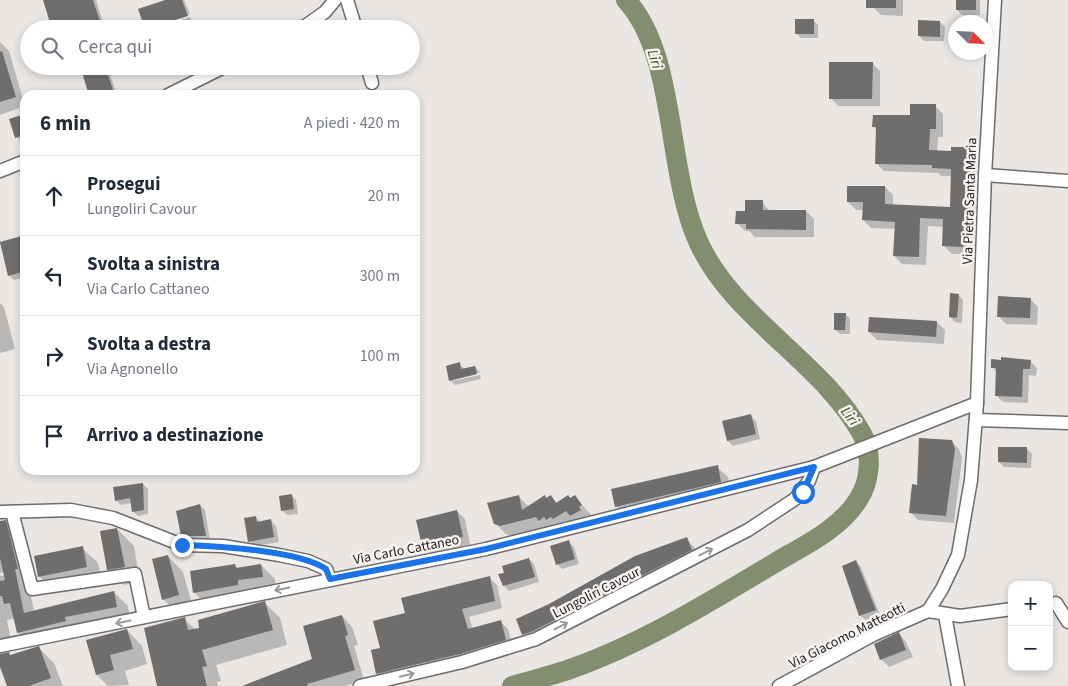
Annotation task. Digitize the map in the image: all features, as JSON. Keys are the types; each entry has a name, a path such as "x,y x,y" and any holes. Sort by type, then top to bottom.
{"street":[{"path":"315,20 335,0"},
{"path":"347,0 353,20"},
{"name":"Via Pietra Santa Maria","path":"928,611 942,590 958,555 971,480 977,403 984,176 994,0"},
{"path":"178,90 208,75"},
{"path":"370,75 372,83"},
{"path":"0,171 20,163"},
{"path":"984,176 1068,181"},
{"name":"Via Carlo Cattaneo","path":"0,646 486,549 819,465 977,403"},
{"path":"976,420 1068,423"},
{"name":"Lungoliri Cavour","path":"360,686 462,662 536,639 748,530 796,499 819,465"},
{"path":"144,617 135,574 32,589 6,512 71,510 113,518 182,545 223,546 308,561 326,569 330,579"},
{"path":"1058,603 1068,622"},
{"path":"928,611 960,616 1008,610"},
{"name":"Via Giacomo Matteotti","path":"779,686 875,634 928,611"},
{"path":"945,614 958,686"}],"building":[{"path":"43,0 93,0 100,20 49,20"},
{"path":"165,0 182,0 188,16 175,20 142,20 138,9"},
{"path":"866,0 896,0 896,8 866,8"},
{"path":"956,0 976,0 976,10 956,10"},
{"path":"795,19 814,19 814,34 795,34"},
{"path":"918,20 940,21 940,37 918,36"},
{"path":"2,51 16,97 0,102 0,52"},
{"path":"829,62 873,62 872,99 829,99"},
{"path":"83,75 108,75 113,90 87,90"},
{"path":"910,104 936,104 936,129 930,129 929,150 951,151 951,147 970,147 969,191 966,221 964,220 963,247 942,246 943,219 920,218 919,257 893,256 895,222 862,220 863,202 847,202 847,186 885,186 885,204 950,207 951,169 932,168 932,165 875,164 876,127 872,127 873,115 910,115"},
{"path":"20,116 20,136 15,138 9,119"},
{"path":"745,200 763,200 763,210 806,210 806,230 746,229 746,224 735,224 736,211 745,211"},
{"path":"20,236 20,272 8,276 0,242"},
{"path":"950,293 959,294 957,318 949,317"},
{"path":"998,296 1031,298 1030,318 997,317"},
{"path":"834,313 846,313 845,330 834,330"},
{"path":"869,317 937,321 936,337 868,332"},
{"path":"1001,357 1031,360 1030,369 1023,369 1022,397 995,396 996,368 991,368 991,359 1001,360"},
{"path":"460,362 461,369 475,366 477,374 449,381 446,366"},
{"path":"751,414 756,434 727,441 722,421"},
{"path":"919,438 952,440 955,449 946,516 909,513 912,484 917,485"},
{"path":"998,447 1027,447 1027,463 998,462"},
{"path":"718,465 721,482 615,507 611,489"},
{"path":"143,483 144,510 132,512 130,498 115,501 113,487"},
{"path":"292,494 294,509 281,511 279,496"},
{"path":"519,495 522,510 545,495 546,498 551,495 556,503 568,495 570,498 575,495 582,505 579,507 581,510 570,516 566,511 553,519 551,517 546,520 544,517 539,521 536,517 500,526 494,524 487,503"},
{"path":"200,504 206,536 181,536 176,511"},
{"path":"457,510 463,537 422,546 416,520"},
{"path":"256,516 257,522 271,519 274,537 248,542 244,518"},
{"path":"6,520 18,569 15,569 24,613 114,591 117,607 65,617 66,621 17,633 10,603 4,604 2,596 0,596 0,581 5,580 0,558 0,521"},
{"path":"117,528 125,567 107,570 100,531"},
{"path":"687,537 692,550 522,635 516,619 549,604 635,556"},
{"path":"569,540 575,559 556,565 550,546"},
{"path":"83,546 87,567 38,577 34,556"},
{"path":"168,555 179,595 162,600 152,559"},
{"path":"529,558 535,577 503,586 498,574 504,573 502,566"},
{"path":"856,560 876,610 859,616 842,566"},
{"path":"235,564 236,568 261,564 263,577 238,580 238,585 193,593 190,571"},
{"path":"490,576 495,601 462,609 468,629 501,620 506,640 460,654 376,674 371,650 380,648 373,621 405,613 401,598"},
{"path":"265,601 273,630 202,650 207,666 202,667 207,686 157,686 144,628 185,617 188,630 199,628 198,620"},
{"path":"342,615 348,635 345,636 355,670 307,684 308,686 242,686 312,659 303,626"},
{"path":"127,629 133,649 110,655 114,670 96,675 86,640"},
{"path":"899,632 906,650 880,660 874,644"},
{"path":"39,646 51,678 29,686 7,686 0,667 0,654 9,652 10,655"}],"waterway":[{"name":"Liri","path":"512,686 566,671 625,647 700,607 808,544 831,529 850,511 862,493 869,467 868,450 862,434 845,408 824,384 754,317 732,293 713,268 698,241 688,213 680,181 663,82 654,51 642,23 626,0"}],"route":[{"path":"182,545 223,546 308,561 326,569 330,579 486,549 814,467 803,492"}]}
